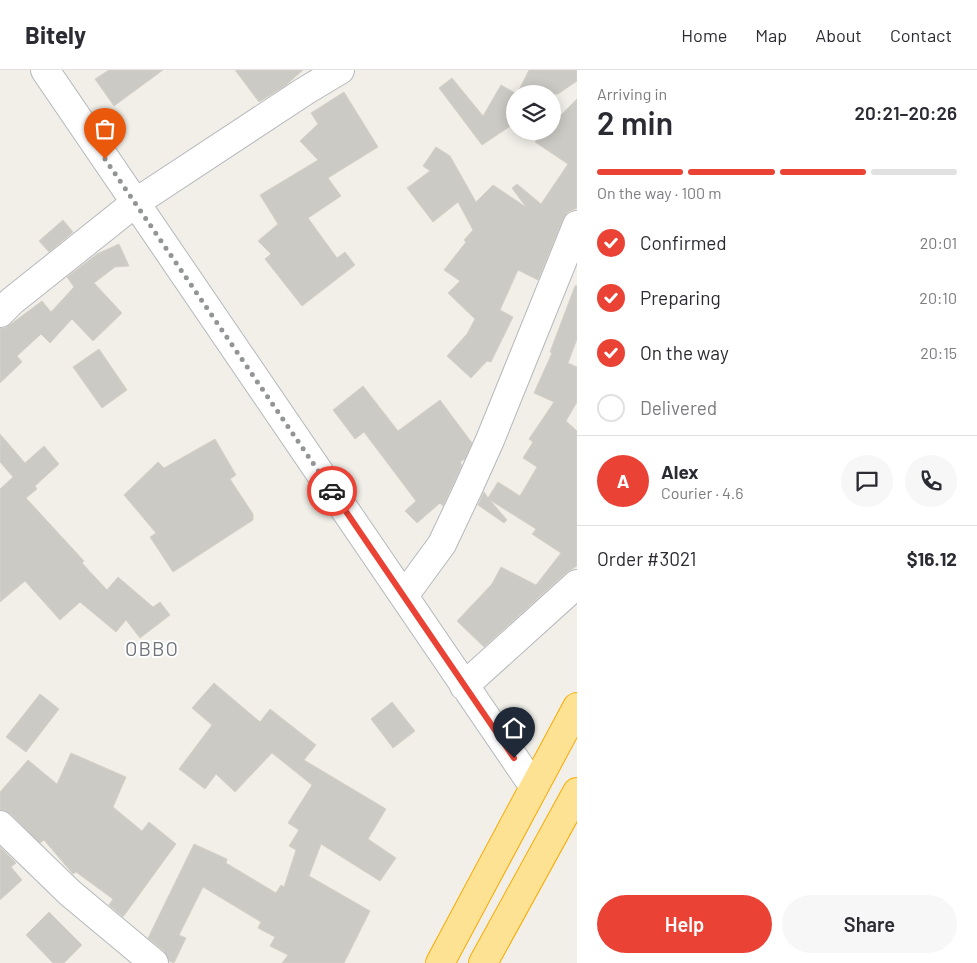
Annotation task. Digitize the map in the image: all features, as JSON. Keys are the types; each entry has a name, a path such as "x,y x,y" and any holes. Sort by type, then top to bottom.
{"highway":[{"path":"440,963 577,706"},
{"path":"483,963 577,792"}],"street":[{"path":"45,70 534,787"},
{"path":"0,313 12,301 135,203 304,91 340,70"},
{"path":"404,596 442,544 468,490 577,225"},
{"path":"464,686 577,584"},
{"path":"0,824 70,893 154,963"}],"building":[{"path":"109,70 163,70 114,106 95,79"},
{"path":"235,70 303,70 285,86 259,102"},
{"path":"529,70 577,70 577,81 561,92 561,85 522,85"},
{"path":"452,78 483,116 501,85 506,88 506,129 482,145 439,88"},
{"path":"344,92 378,147 328,178 341,196 308,218 337,258 345,252 355,265 302,306 265,259 271,254 258,241 278,224 260,195 318,160 300,141 318,124 311,113"},
{"path":"577,99 577,208 568,212 563,219 538,280 518,270 500,310 513,317 491,362 487,361 471,378 447,356 467,334 475,319 448,293 460,281 444,270 473,230 458,202 433,222 407,188 430,171 423,166 436,147 450,156 476,202 493,185 526,207 512,188 517,184 541,204 568,164 535,142 537,140 561,140 561,115"},
{"path":"63,220 73,232 49,252 39,241"},
{"path":"119,244 129,266 115,267 94,283 122,313 93,341 72,319 50,343 41,334 17,356 22,362 0,383 0,328 11,324 42,301 51,312 74,287 67,277 97,254"},
{"path":"575,286 577,286 577,339 568,363 577,367 577,402 566,421 577,431 577,566 567,572 484,647 457,621 492,584 501,567 536,585 561,553 532,534 536,529 490,500 507,520 504,523 478,505 484,492 488,498 498,482 520,496 537,467 523,458 533,442 529,439 554,402 534,393 552,353 550,352"},
{"path":"99,349 127,390 102,408 73,367"},
{"path":"363,386 398,431 440,400 472,443 465,459 460,462 462,465 443,506 440,503 417,523 405,511 416,501 364,432 355,439 333,410"},
{"path":"0,434 25,463 44,446 59,464 35,486 37,489 26,498 84,561 82,563 107,590 118,577 153,607 160,602 170,615 140,638 126,620 116,632 80,602 60,620 25,581 0,602 0,489 13,477 0,462"},
{"path":"215,439 236,475 230,479 253,514 253,520 173,572 150,537 156,533 124,495 158,462 164,468"},
{"path":"214,683 260,722 270,709 316,745 304,760 386,809 368,839 396,858 380,881 321,844 309,876 370,911 344,963 282,963 288,955 270,946 275,937 258,928 261,922 203,887 179,935 186,938 174,963 169,961 164,951 148,938 194,844 227,859 226,863 276,893 281,885 284,887 296,850 289,846 299,830 288,823 312,785 272,753 235,792 216,774 205,789 179,769 212,725 192,708"},
{"path":"40,694 59,709 26,752 6,737"},
{"path":"392,702 415,731 393,748 371,719"},
{"path":"71,753 126,777 113,807 142,831 149,822 176,844 123,917 109,905 113,899 76,872 73,874 44,840 40,843 11,814 0,810 0,792 28,760 57,784"},
{"path":"0,847 16,863 11,867 22,880 0,900"},
{"path":"49,912 82,945 64,963 53,963 26,935"}],"way so far":[{"path":"105,159 332,491"}],"district":[{"name":"OBBO","path":"152,648"}],"route":[{"path":"332,491 514,758"}]}
